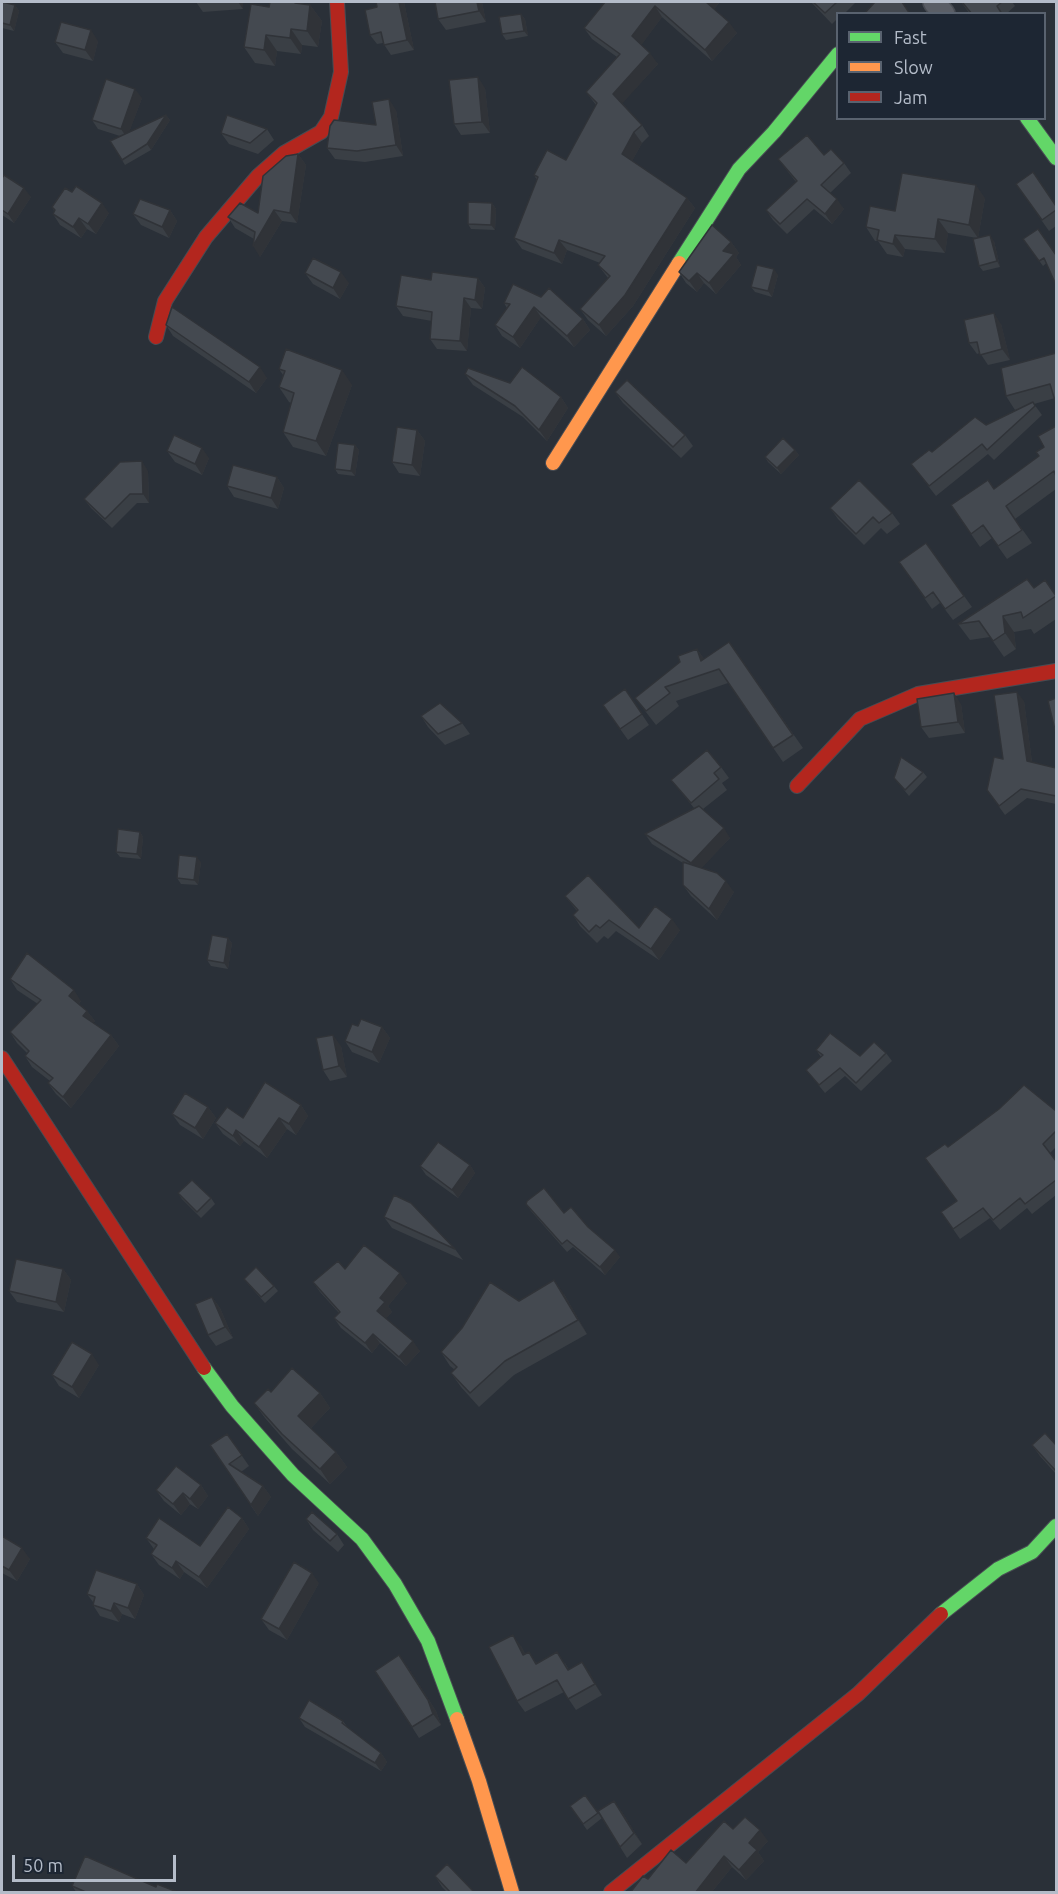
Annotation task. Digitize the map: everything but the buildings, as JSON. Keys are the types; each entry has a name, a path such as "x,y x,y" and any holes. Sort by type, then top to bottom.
{"street":[{"path":"156,338 165,301 206,237 258,176 284,153 321,132 331,117 341,72 337,2"},
{"path":"553,463 739,169 774,132 836,55"},
{"path":"1028,120 1056,158"},
{"path":"797,786 860,718 918,693 1056,671"},
{"path":"2,1058 196,1357 232,1406 293,1475 362,1539 395,1584 428,1641 479,1781 512,1893"},
{"path":"611,1893 858,1694 955,1600 998,1569 1032,1552 1056,1526"}],"traffic: fast":[{"path":"679,263 739,169 774,132 836,56"},
{"path":"1028,120 1056,158"},
{"path":"204,1368 232,1406 293,1475 362,1539 395,1584 428,1641 457,1719"},
{"path":"941,1614 998,1569 1032,1552 1056,1526"}],"traffic: slow":[{"path":"553,463 679,263"},
{"path":"457,1719 479,1781 512,1892"}],"traffic: jam":[{"path":"156,337 165,301 206,237 258,176 284,153 321,132 331,117 341,72 337,2"},
{"path":"797,786 860,719 918,694 1056,671"},
{"path":"2,1058 204,1368"},
{"path":"611,1892 858,1694 941,1614"}]}
